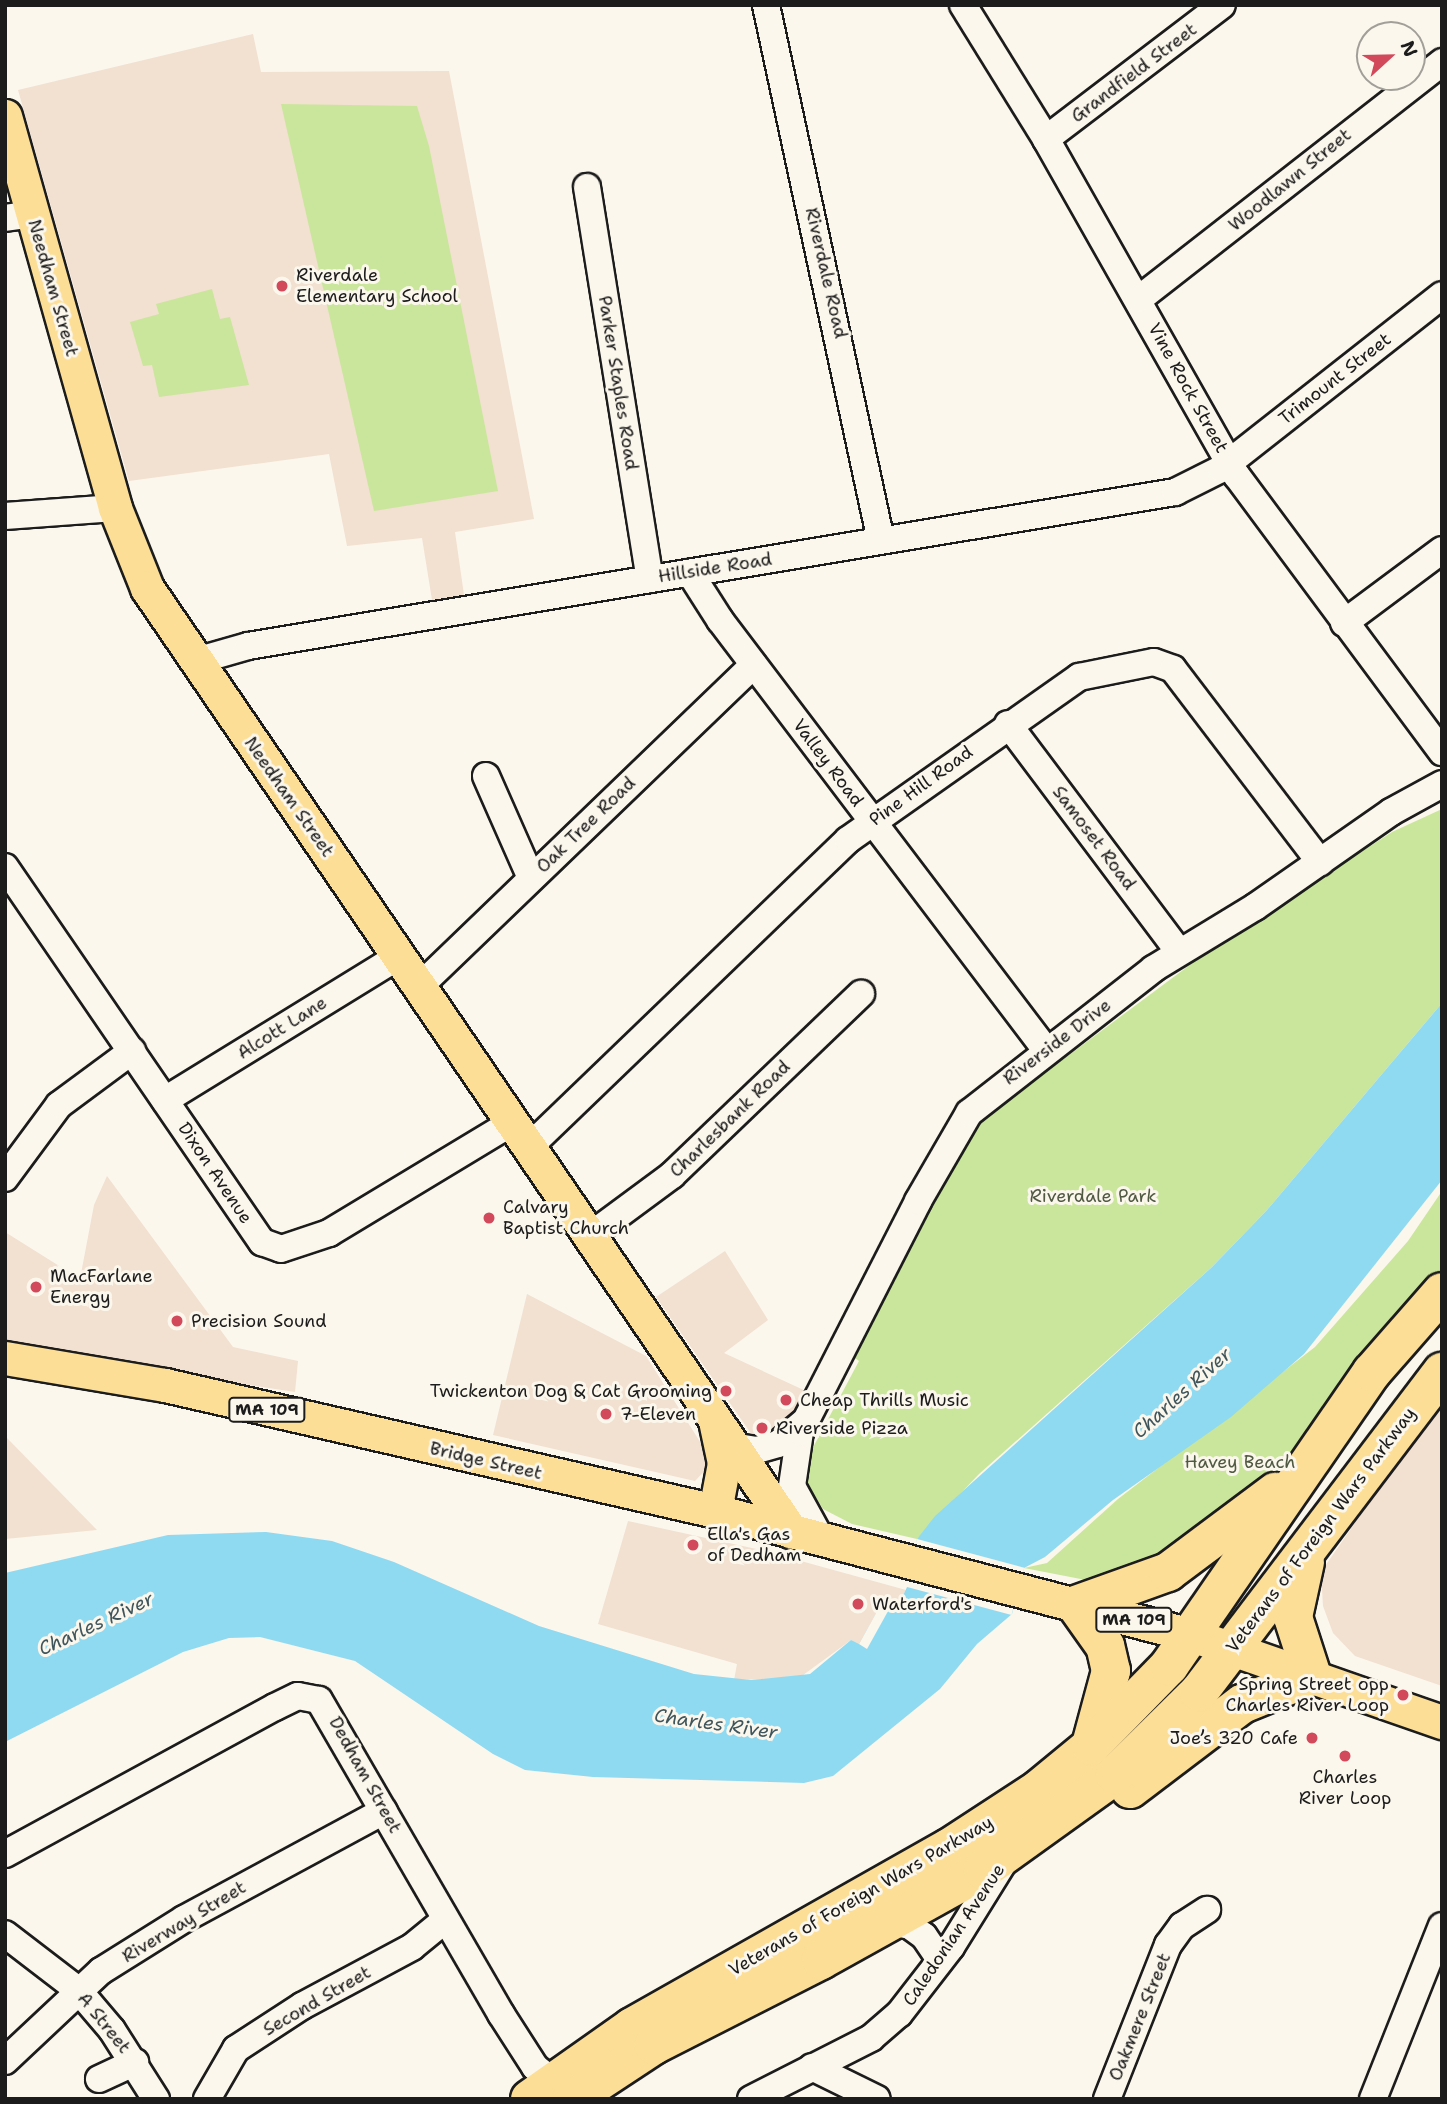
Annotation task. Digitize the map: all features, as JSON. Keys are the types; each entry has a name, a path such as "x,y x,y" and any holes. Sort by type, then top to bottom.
{"highway":[{"name":"Veterans of Foreign Wars Parkway","path":"551,2093 632,2027 949,1848 1039,1789 1091,1746 1156,1682 1392,1346 1442,1292"},
{"name":"Veterans of Foreign Wars Parkway","path":"551,2093 662,2040 888,1923 1011,1852 1070,1811 1145,1748 1191,1702 1442,1372"},
{"path":"1091,1746 1111,1671 1102,1641 1076,1605 1133,1588 1184,1562 1306,1466"},
{"path":"1011,1852 1135,1785 1248,1701 1312,1676 1292,1612 1311,1542"}],"main road":[{"name":"Needham Street","path":"5,116 19,216 115,508 146,588 711,1412 806,1535"},
{"name":"Bridge Street","path":"5,1358 141,1380 715,1511 1076,1605"},
{"name":"Needham Street","path":"711,1412 724,1458 715,1511"},
{"name":"MA 109","path":"1076,1605 1234,1647"},
{"path":"1234,1647 1442,1722"}],"street":[{"name":"Riverdale Road","path":"766,5 881,541"},
{"name":"Vine Rock Street","path":"963,5 1046,139 1229,462 1344,623 1442,752"},
{"name":"Grandfield Street","path":"1046,139 1222,5"},
{"name":"Woodlawn Street","path":"1139,299 1442,62"},
{"name":"Parker Staples Road","path":"587,187 650,579"},
{"name":"Trimount Street","path":"1229,462 1442,295"},
{"name":"Hillside Road","path":"196,661 248,646 1175,492 1229,462"},
{"path":"5,516 115,508"},
{"path":"1344,623 1442,550"},
{"name":"Valley Road","path":"690,573 754,665 1046,1050"},
{"name":"Pine Hill Road","path":"522,1134 826,859 872,822 1008,724 1079,677 1142,663 1167,665 1320,862"},
{"name":"Oak Tree Road","path":"420,986 754,665"},
{"name":"Samoset Road","path":"1008,724 1179,952"},
{"path":"486,776 531,878"},
{"name":"Riverside Drive","path":"806,1535 791,1478 804,1421 963,1121 983,1098 1179,952 1320,862 1391,812 1442,784"},
{"name":"Dixon Avenue","path":"5,867 262,1242 281,1249 329,1233 522,1134"},
{"name":"Alcott Lane","path":"165,1100 399,956"},
{"name":"Charlesbank Road","path":"591,1235 673,1175 861,994"},
{"path":"5,1178 60,1105 132,1051"},
{"name":"Riverside Drive","path":"738,1447 757,1450 778,1444 804,1421"},
{"name":"Dedham Street","path":"5,1854 298,1696 326,1707 445,1920 551,2093"},
{"name":"Riverway Street","path":"5,2062 78,1990 184,1919 384,1811"},
{"name":"Caledonian Avenue","path":"751,2099 871,2038 891,2021 940,1960 1011,1852"},
{"name":"Oakmere Street","path":"1107,2099 1168,1945 1182,1926 1207,1910"},
{"name":"Second Street","path":"206,2099 236,2049 302,2006 412,1947 445,1920"},
{"path":"888,1923 910,1926 924,1936 940,1960"},
{"path":"1373,2099 1442,1926"},
{"name":"A Street","path":"5,1934 78,1990 135,2062 156,2099"},
{"path":"99,2079 135,2062"},
{"path":"812,2067 877,2099"}],"shaded area":[{"name":"Riverdale Elementary School","path":"253,34 261,72 449,71 534,519 455,532 464,595 432,600 422,538 347,546 329,454 129,481 18,90"},
{"path":"107,1176 233,1347 298,1361 295,1392 5,1348 5,1232 80,1279 94,1205"},
{"path":"725,1251 768,1320 724,1353 808,1392 791,1424 757,1442 656,1297"},
{"path":"527,1294 646,1356 707,1453 708,1467 695,1481 493,1435"},
{"path":"1442,1397 1442,1686 1355,1656 1333,1633 1323,1606 1321,1572"},
{"path":"5,1436 97,1530 5,1539"},
{"path":"628,1521 761,1550 906,1590 867,1654 851,1640 799,1678 734,1680 737,1664 598,1624"}],"green space":[{"path":"281,104 417,106 429,146 498,491 374,511"},
{"path":"212,289 220,319 230,317 249,385 159,397 152,365 143,366 130,322 159,314 156,304"},
{"name":"Riverdale Park","path":"1442,809 1442,1003 1267,1210 1212,1267 979,1474 917,1539 852,1524 823,1509 805,1480 809,1455 859,1361 855,1358 882,1302 963,1147 983,1119 1218,944 1392,832"},
{"name":"Havey Beach","path":"1442,1191 1442,1282 1270,1493 1156,1557 1091,1581 1024,1568 1047,1563 1118,1499 1315,1347 1408,1241"}],"water":[{"name":"Charles River","path":"1442,1003 1442,1180 1304,1354 1231,1417 1113,1500 1045,1557 1024,1568 1012,1614 977,1644 940,1689 833,1776 804,1783 593,1777 525,1770 493,1754 355,1661 260,1637 229,1638 183,1652 5,1742 5,1573 168,1535 266,1532 332,1541 394,1562 539,1626 694,1674 751,1680 810,1674 851,1640 859,1644 878,1610 899,1604 908,1585 917,1539 935,1516 1212,1267 1267,1210"}],"pier":[{"path":"917,1539 1024,1568 1012,1615 904,1586"},
{"path":"892,1604 867,1649 859,1644 880,1606"}],"place":[{"name":"Riverdale Elementary School","path":"282,286"},
{"name":"Calvary Baptist Church","path":"489,1218"},
{"name":"MacFarlane Energy","path":"36,1287"},
{"name":"Precision Sound","path":"177,1321"},
{"name":"Twickenton Dog & Cat Grooming","path":"726,1391"},
{"name":"Cheap Thrills Music","path":"786,1400"},
{"name":"7-Eleven","path":"606,1414"},
{"name":"Riverside Pizza","path":"762,1428"},
{"name":"Ella's Gas of Dedham","path":"693,1545"},
{"name":"Waterford's","path":"858,1604"},
{"name":"Spring Street opp Charles River Loop","path":"1403,1695"},
{"name":"Joe’s 320 Cafe","path":"1312,1738"},
{"name":"Charles River Loop","path":"1345,1756"}]}
